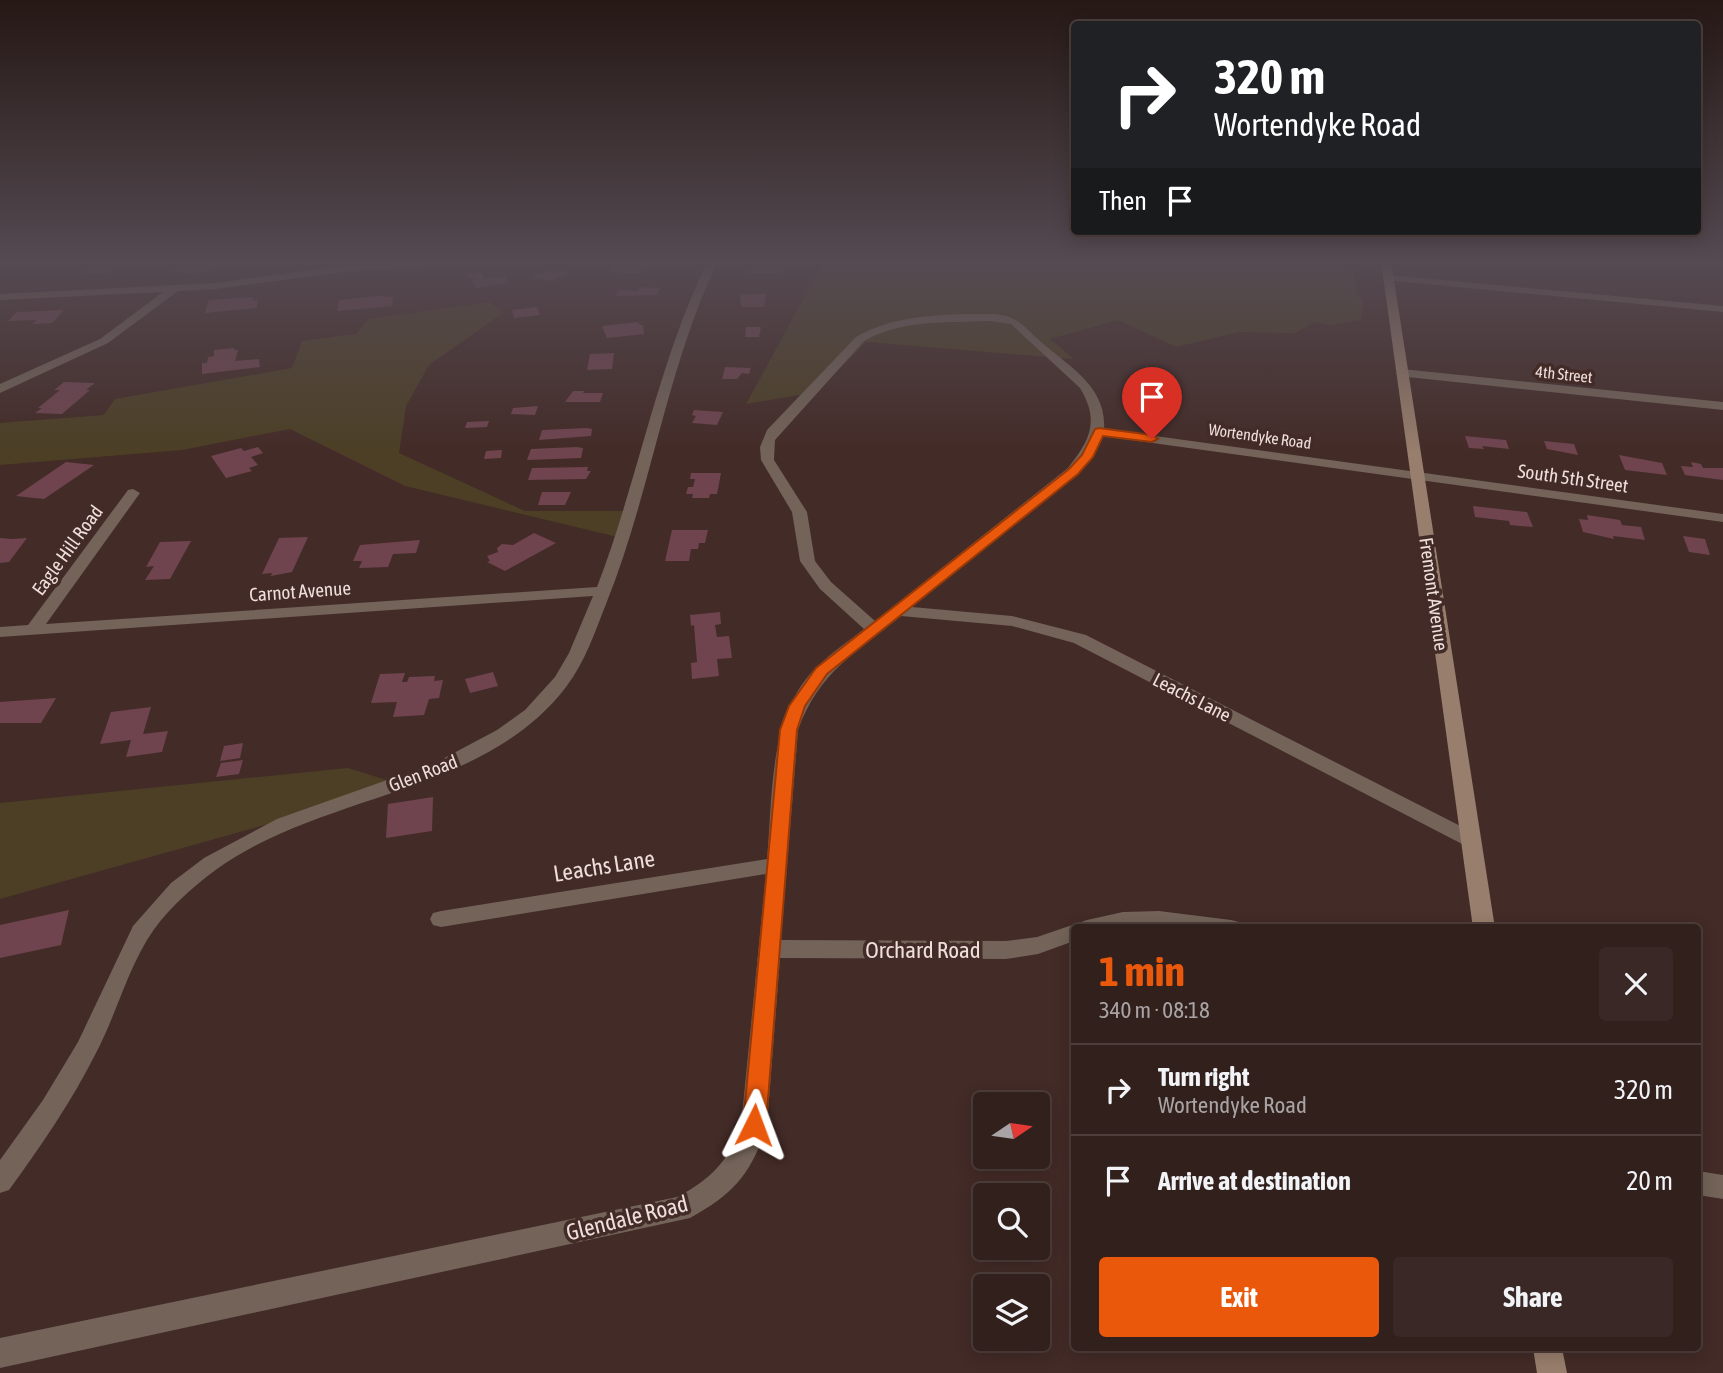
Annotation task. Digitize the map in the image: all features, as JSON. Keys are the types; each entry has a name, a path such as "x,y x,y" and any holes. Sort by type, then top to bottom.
{"street":[{"path":"0,389 104,341 125,325"},
{"name":"Glen Road","path":"0,1181 58,1098 92,1040 130,950 149,920 175,891 204,867 271,829 442,767 502,736 533,712 555,690 571,668 612,572 686,325"},
{"path":"874,629 814,573 801,546 802,520 797,504 769,464 766,454 772,433 860,339 890,325"},
{"path":"1020,325 1031,340 1074,373 1088,389 1096,404 1099,432"},
{"name":"Fremont Avenue","path":"1395,325 1482,924"},
{"name":"4th Street","path":"1402,373 1723,406"},
{"name":"Wortendyke Road","path":"1099,432 1417,476"},
{"name":"Glendale Road","path":"0,1353 681,1209 708,1196 732,1174 747,1150 754,1125 789,730 797,706 822,671 1073,471 1087,457 1099,432"},
{"name":"South 5th Street","path":"1417,476 1723,518"},
{"name":"Eagle Hill Road","path":"33,630 132,493"},
{"name":"Carnot Avenue","path":"0,632 604,592"},
{"name":"Leachs Lane","path":"897,611 997,617 1053,629 1080,639 1471,840"},
{"name":"Leachs Lane","path":"441,919 776,865"},
{"path":"1097,924 1143,918 1196,924"},
{"name":"Orchard Road","path":"768,950 1006,950 1038,945 1071,933"},
{"path":"1701,1183 1723,1187"},
{"path":"1548,1351 1552,1373"}],"shaded area":[{"path":"364,325 486,325 429,365 406,406 399,453 525,511 630,511 622,538 405,486 290,429 182,450 0,465 0,423 104,415 115,399 292,368 302,341 356,334"},
{"path":"789,325 1100,325 1050,339 1074,359 866,342 817,392 746,404"},
{"path":"1129,325 1309,325 1295,333 1239,332 1176,347"},
{"path":"348,768 396,783 322,809 0,899 0,803"}],"building":[{"path":"643,325 644,334 607,338 602,326"},
{"path":"746,327 761,327 759,337 745,337"},
{"path":"214,350 238,350 235,361 259,359 260,367 202,374 202,363 207,363 208,357 214,356"},
{"path":"614,353 612,369 587,370 590,354"},
{"path":"725,367 751,368 749,374 742,373 737,379 722,379"},
{"path":"64,382 95,383 62,414 35,413 60,390 54,390"},
{"path":"573,391 603,393 600,402 565,402"},
{"path":"538,406 535,415 511,414 513,408"},
{"path":"694,410 723,412 717,425 692,423 696,416 692,415"},
{"path":"489,421 487,427 465,428 467,422"},
{"path":"592,429 591,436 539,440 542,430"},
{"path":"1465,436 1506,440 1509,449 1482,446 1484,449 1469,448"},
{"path":"1544,441 1574,444 1578,455 1547,449"},
{"path":"258,447 263,453 251,457 258,465 249,468 252,471 226,478 211,456 241,448 244,451"},
{"path":"583,448 581,458 527,460 531,449"},
{"path":"502,450 501,458 484,459 486,451"},
{"path":"1619,455 1662,463 1667,475 1625,470"},
{"path":"66,462 94,465 44,499 16,496"},
{"path":"1691,462 1701,464 1703,468 1723,468 1723,480 1685,475 1681,466 1693,467"},
{"path":"588,467 587,471 591,471 586,479 528,480 532,468"},
{"path":"691,473 721,473 717,494 710,494 709,498 692,498 693,494 686,494 688,487 693,487 695,479 690,479"},
{"path":"542,492 571,492 565,505 538,505"},
{"path":"1473,506 1527,512 1533,527 1475,517"},
{"path":"1587,515 1620,520 1622,525 1641,527 1645,540 1613,536 1614,539 1583,532 1579,519 1588,520"},
{"path":"672,530 708,530 705,543 699,543 698,549 691,549 689,561 665,561"},
{"path":"534,533 556,543 505,571 487,562 490,561 487,556 498,552 497,548 502,544 513,545"},
{"path":"1683,536 1705,539 1710,555 1689,552"},
{"path":"308,537 292,572 271,576 272,573 262,574 279,538"},
{"path":"0,538 27,538 9,562 0,563"},
{"path":"420,540 416,553 393,554 388,567 359,568 362,561 353,561 360,545"},
{"path":"191,541 170,579 145,580 154,566 146,567 160,542"},
{"path":"720,612 721,624 715,625 717,637 729,636 732,658 717,659 719,676 692,679 691,663 697,662 694,625 691,626 690,615"},
{"path":"493,672 498,686 470,693 465,679"},
{"path":"405,673 402,682 407,682 409,677 435,676 434,681 443,680 439,698 429,699 424,715 393,717 397,702 371,703 380,674"},
{"path":"56,698 41,723 0,723 0,702"},
{"path":"151,707 143,734 168,731 162,752 126,757 131,740 100,744 111,712"},
{"path":"243,743 240,758 220,761 224,746"},
{"path":"243,760 239,774 216,777 221,763"},
{"path":"433,797 432,831 386,838 388,804"},
{"path":"69,910 61,945 0,958 0,925"}],"route":[{"path":"754,1125 789,730 797,706 822,671 1073,471 1087,457 1099,432 1152,439"}]}
